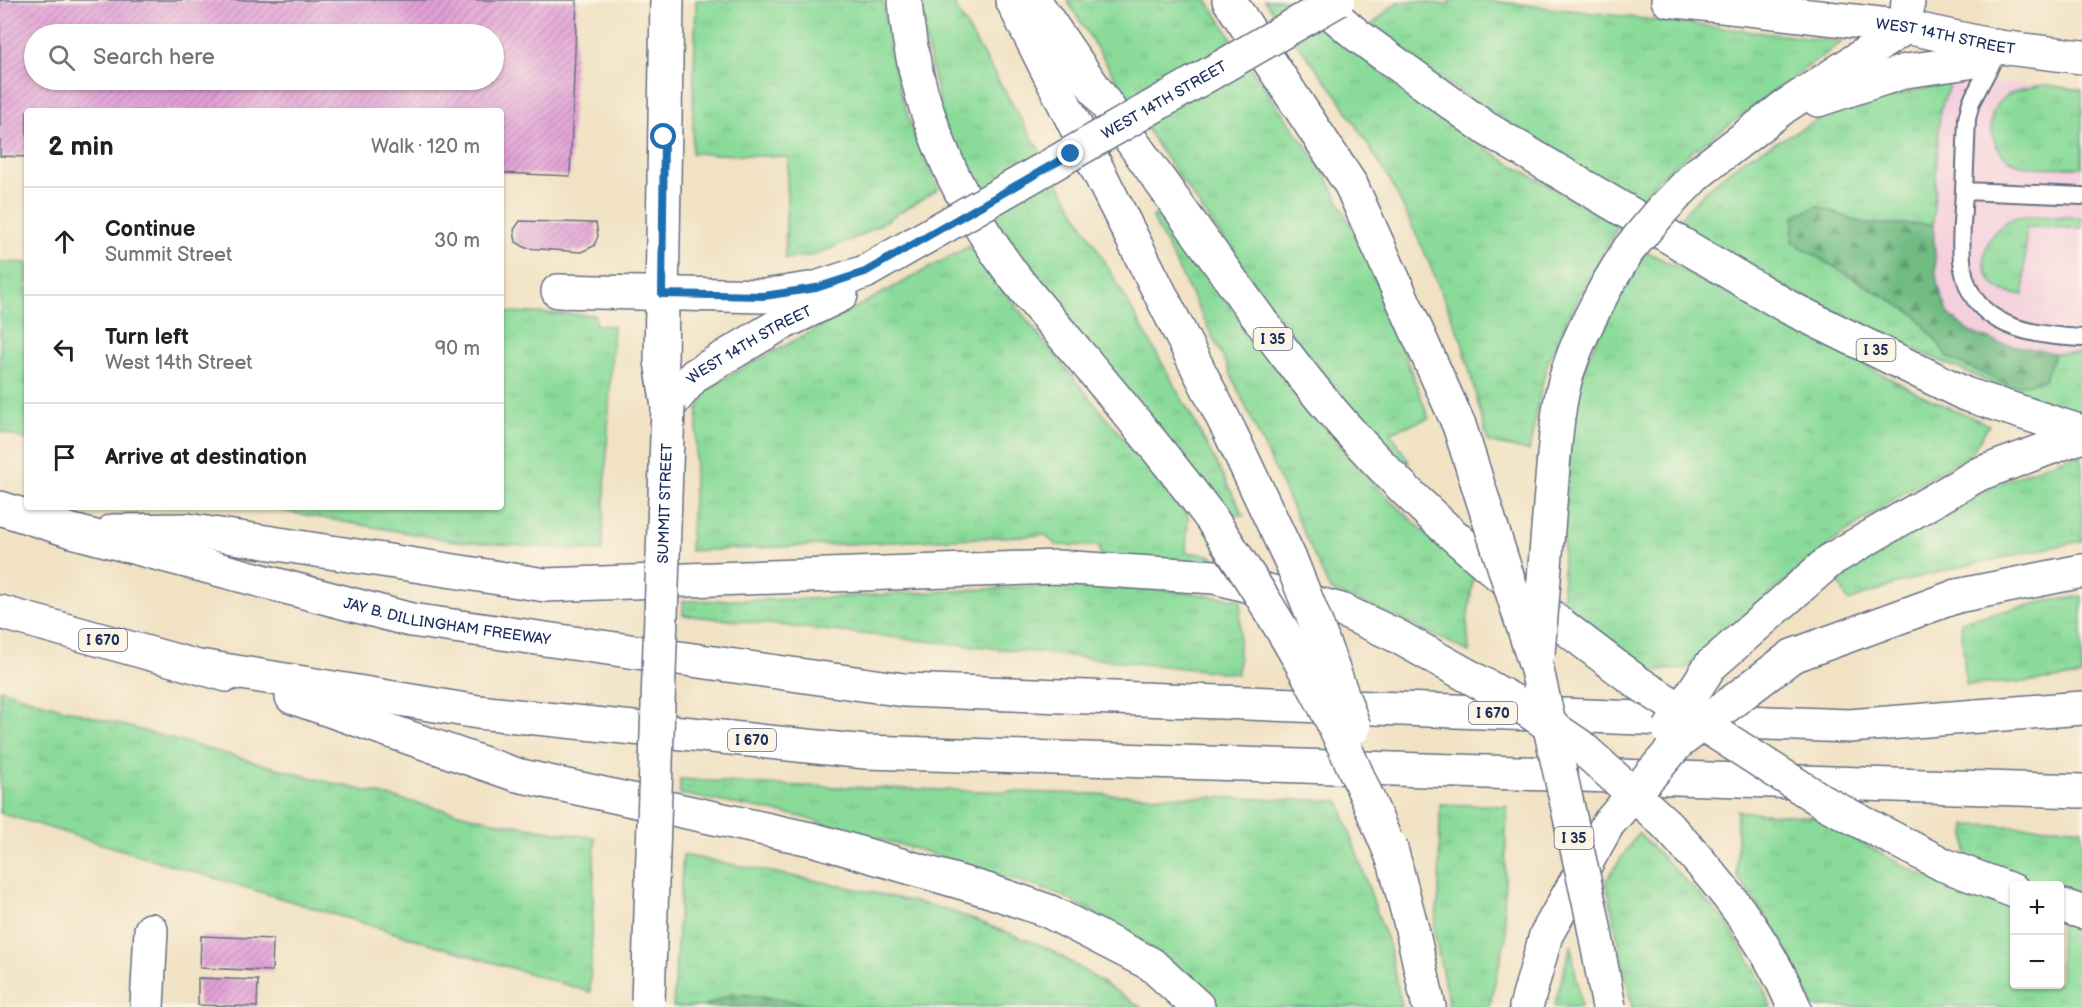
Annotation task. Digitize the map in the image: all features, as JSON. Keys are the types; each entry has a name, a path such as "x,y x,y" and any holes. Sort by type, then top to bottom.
{"main road":[{"name":"SUMMIT STREET","path":"648,1004 668,406 661,361 667,0"},
{"path":"905,0 909,37 925,105 949,166 977,218 1014,276 1167,459 1211,518 1262,595 1321,698 1361,782 1396,866"},
{"path":"1012,0 1230,432 1291,561 1361,745 1396,866 1429,1007"},
{"name":"I 35","path":"1034,0 1280,349 1374,458 1423,508 1482,562 1637,682 1827,804 1944,865 2010,890"},
{"name":"I 35","path":"1229,0 1351,185 1459,425 1537,670 1591,911 1609,1007"},
{"name":"I 35","path":"1316,0 1357,35 1487,129 1788,307 1965,394 2082,434"},
{"name":"WEST 14TH STREET","path":"558,291 764,296 816,288 865,272 1338,0"},
{"name":"WEST 14TH STREET","path":"1668,0 1907,14 1999,47 2082,57"},
{"path":"1537,670 1560,404 1570,364 1587,322 1607,285 1629,249 1696,174 1907,14"},
{"path":"1784,107 1808,104 1906,71 1969,62 1999,47"},
{"name":"WEST 14TH STREET","path":"668,406 695,375 777,326 843,294 865,272"},
{"path":"1526,1007 1546,935 1608,824 1710,666 1832,559 1978,474 2082,434"},
{"name":"JAY B. DILLINGHAM FREEWAY","path":"0,508 72,531 411,620 904,690 1849,726 2082,708"},
{"path":"72,531 187,530 545,585 1057,567 1215,577 1341,610 1395,635 1515,702 1580,746 1666,824 1696,857 1727,895 1763,946 1786,987 1794,1007"},
{"path":"1608,824 1678,743 1792,656 1957,596 2082,571"},
{"name":"I 670","path":"0,612 206,668 478,712 866,752 2082,791"},
{"path":"206,668 517,775 815,840 987,890 1048,911 1151,964 1198,1007"},
{"path":"2036,788 2082,782"},
{"path":"2064,906 2082,912"},
{"path":"147,1007 151,930"}],"lane":[{"path":"1999,47 1971,102 1967,120 1963,270 1976,302 1987,315 2012,326 2056,337 2082,338"},
{"path":"1964,191 2082,196"}],"shaded area":[{"path":"1950,82 2046,85 2082,90 2082,354 2055,353 1999,343 1969,332 1948,313 1937,282 1933,224 1940,111"}],"green space":[{"path":"696,0 883,0 890,49 902,97 918,144 939,189 862,235 815,255 785,259 788,157 692,153"},
{"path":"917,0 951,0 1138,320 1244,516 1229,513 1057,309 967,177 944,126"},
{"path":"1067,0 1207,0 1259,80 1323,170 1368,260 1429,418 1390,432 1409,462 1401,469 1270,306 1159,148"},
{"path":"1264,0 1294,0 1406,93 1505,161 1619,225 1575,304 1552,352 1541,388 1529,451 1488,442 1462,342 1424,251 1391,182 1339,98"},
{"path":"1449,0 1483,0 1842,42 1686,156 1658,179 1640,200 1565,160 1421,66 1372,25 1397,2 1414,1 1448,5"},
{"path":"1950,82 1940,111 1933,224 1865,224 1817,206 1792,242 1916,315 1949,358 2044,380 2055,353 2082,354 2082,410 2068,416 1920,352 1792,291 1683,230 1681,217 1705,191 1744,159 1835,111"},
{"path":"2046,85 2082,90 2082,167 2047,168 2020,165 2005,157 1995,142 1991,123 1996,106 2002,99 2017,91"},
{"path":"1817,206 1865,224 1933,224 1937,282 1948,313 1969,332 1999,343 2055,353 2044,380 2012,387 1949,358 1916,315 1792,242 1794,216"},
{"path":"1165,209 1268,356 1343,450 1384,494 1474,573 1467,621 1469,652 1400,619 1330,590 1221,353 1152,217"},
{"path":"2022,216 2082,217 2082,228 2026,227 2024,295 2001,290 1991,281 1984,259 1986,247 1999,227"},
{"path":"970,246 1040,337 1188,517 1186,552 1213,556 1221,566 1101,556 1099,546 1056,545 1045,535 690,551 698,410 706,391 723,379"},
{"path":"1647,252 1917,393 1989,425 1971,454 1905,492 1834,541 1742,617 1687,668 1652,671 1563,605 1563,540 1569,457 1580,376 1620,286"},
{"path":"0,262 24,263 24,439 0,431"},
{"path":"504,312 595,315 596,325 613,326 602,551 455,541 282,510 504,510"},
{"path":"2074,455 2082,457 2082,541 1954,568 1902,582 1848,601 1837,579 1884,547 1980,492"},
{"path":"1041,586 1169,590 1241,600 1238,674 683,615 683,601 805,599"},
{"path":"2082,596 2082,676 1966,685 1961,621 2047,601"},
{"path":"0,689 320,780 500,823 595,838 590,992 0,813"},
{"path":"680,779 769,785 1339,801 1389,947 1402,1007 1221,1007 1199,984 1130,933 1059,894 923,851 798,816 680,794"},
{"path":"1440,804 1507,806 1504,911 1506,936 1489,1007 1449,1007 1434,930 1439,895"},
{"path":"1737,811 1814,817 1917,873 2010,907 2010,989 2064,989 2064,925 2082,928 2082,1007 1813,1007 1786,949 1737,877"},
{"path":"1966,825 2082,828 2082,900 2064,895 2064,881 2018,881 1966,858"},
{"path":"1638,833 1725,920 1758,975 1771,1007 1632,1007 1606,881"},
{"path":"683,855 843,886 945,909 1048,948 1141,1007 832,1007 733,993 703,1007 673,1007"},
{"path":"1571,945 1581,1007 1554,1007"},
{"path":"733,993 832,1007 703,1007"}],"building":[{"path":"0,0 577,0 570,176 504,173 504,108 24,108 24,157 0,156"},
{"path":"520,221 596,223 598,236 594,246 581,252 526,248 516,242 514,230"},
{"path":"201,936 273,939 272,971 200,968"},
{"path":"198,978 258,980 257,1007 198,1005"}],"route":[{"path":"664,137 662,294 764,296 816,288 865,272 1071,154"}]}
